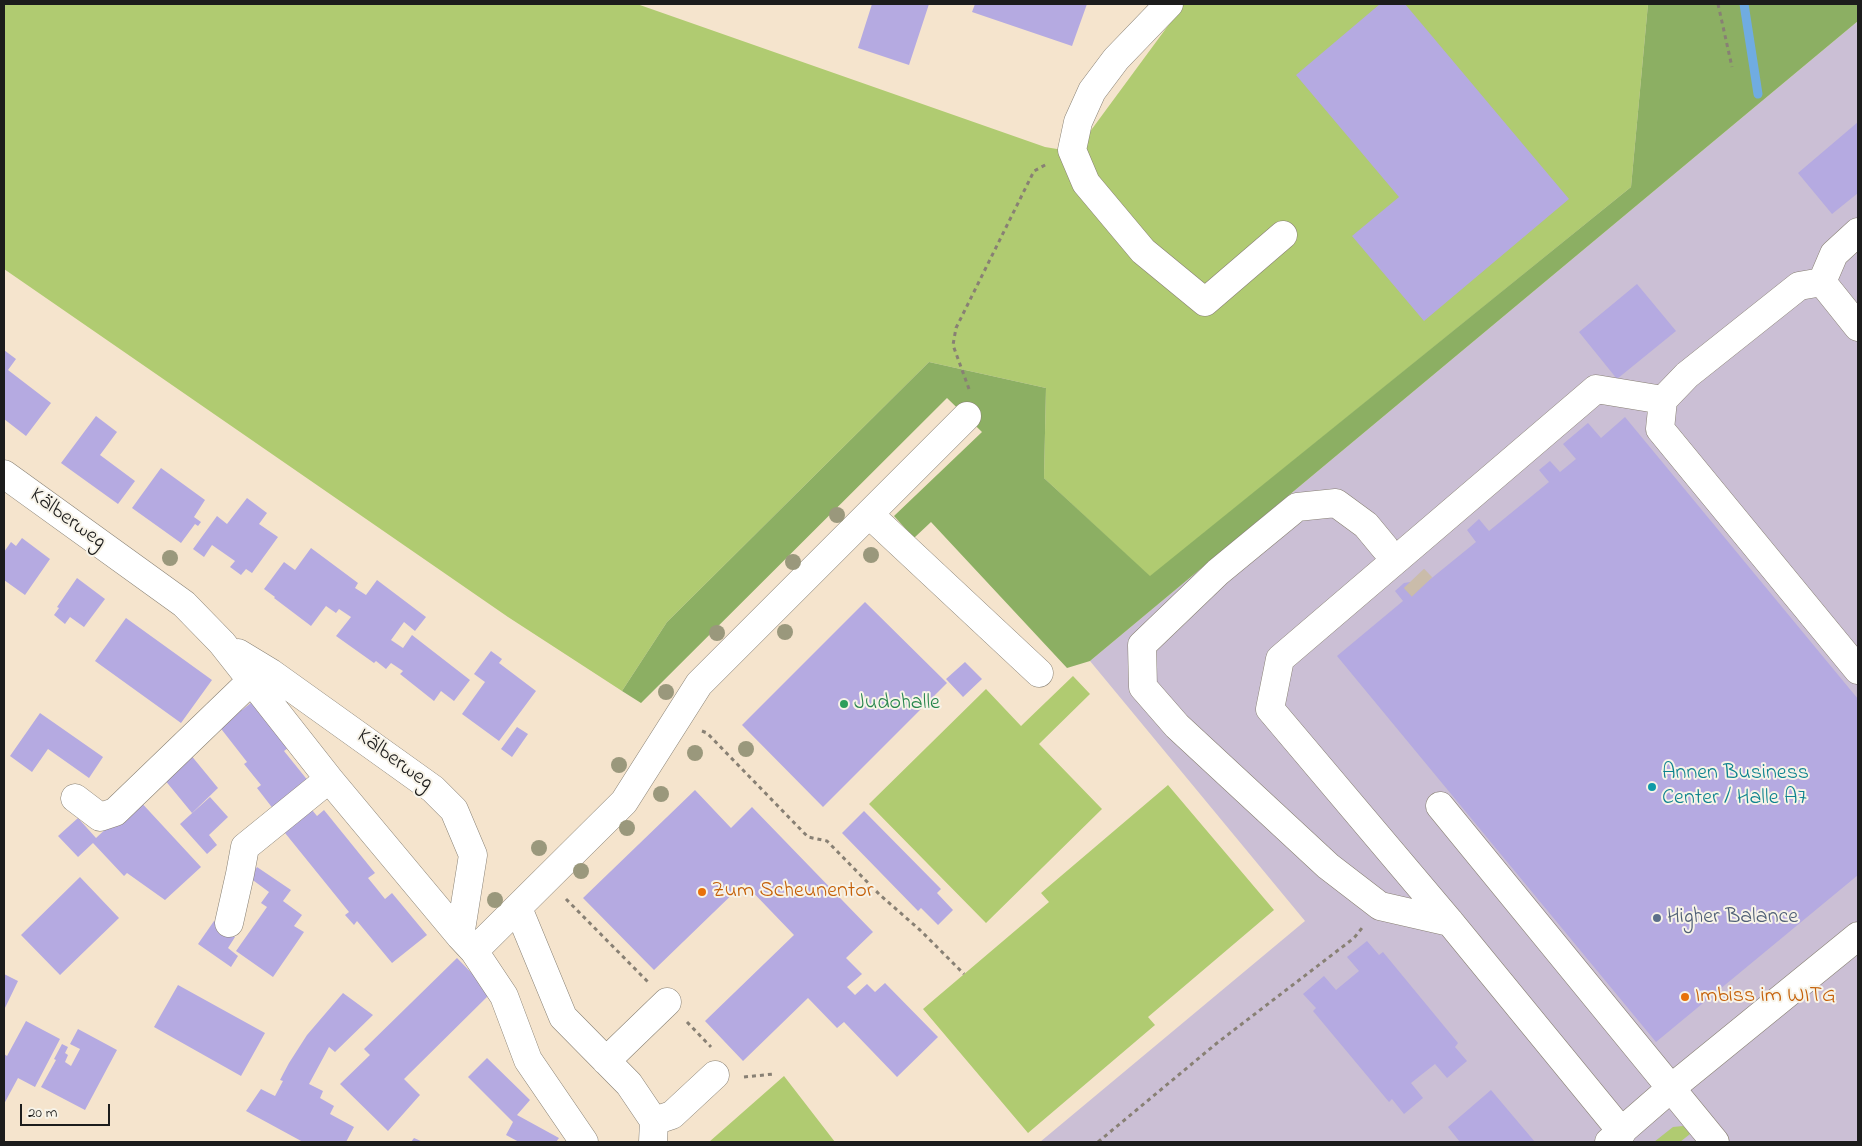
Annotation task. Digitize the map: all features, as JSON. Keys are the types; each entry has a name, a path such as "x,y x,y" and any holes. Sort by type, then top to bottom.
{"street":[{"path":"1168,4 1116,59 1092,91 1078,122 1072,150 1086,183 1143,251 1205,302 1283,235"},
{"path":"1822,282 1834,254 1858,232"},
{"path":"1822,282 1858,327"},
{"path":"1822,282 1799,286 1687,375 1663,400 1660,429 1858,670"},
{"path":"1663,400 1596,389 1280,659 1270,709 1450,922 1616,1137 1670,1090 1858,936"},
{"path":"467,944 518,908 624,802 699,684 967,416"},
{"name":"Kälberweg","path":"4,474 184,604 222,643 329,779 467,944 504,996 528,1060 584,1142"},
{"path":"1385,548 1366,525 1336,503 1297,507 1218,572 1142,645 1143,688 1177,726 1328,866 1380,906 1450,922"},
{"path":"870,514 1039,673"},
{"name":"Kälberweg","path":"222,643 271,673 433,788 454,810 473,855 467,944"},
{"path":"75,798 100,816 115,812 252,680"},
{"path":"229,923 245,847 329,779"},
{"path":"1440,806 1670,1090 1715,1142"},
{"path":"518,908 563,1017 629,1084 653,1132 715,1075"},
{"path":"606,1061 667,1002"}],"path":[{"path":"1718,4 1732,67"},
{"path":"967,416 974,401 953,345 956,328 1034,171 1072,150"},
{"path":"676,720 707,733 808,837 827,841 880,895 920,930 964,974"},
{"path":"1098,1142 1217,1043 1354,938 1380,906"}],"shaded area":[{"path":"1858,21 1858,1142 1040,1142 1305,921 1090,661"}],"green space":[{"path":"4,4 637,4 1045,147 1075,152 1184,4 1648,4 1631,187 1150,577 1044,478 1046,388 929,362 667,622 622,691 508,617 4,269"},
{"path":"1648,4 1858,4 1858,21 1090,661 1067,668 931,522 914,538 894,516 982,432 947,398 641,703 622,691 667,622 929,362 1046,388 1044,478 1150,576 1631,187"},
{"path":"1073,676 1090,694 1039,744 1102,809 986,923 869,804 986,689 1021,726"},
{"path":"1168,785 1274,910 1148,1017 1155,1025 1028,1133 923,1009 1049,902 1041,893"},
{"path":"784,1076 835,1142 709,1142"},
{"path":"1683,1126 1690,1134 1680,1142 1654,1142 1673,1127"}],"building":[{"path":"872,4 929,4 909,65 858,48"},
{"path":"975,4 1087,4 1072,46 972,12"},
{"path":"1380,4 1405,4 1569,199 1424,321 1352,236 1399,197 1296,75"},
{"path":"1858,122 1858,193 1832,214 1798,173"},
{"path":"1637,284 1676,331 1617,379 1579,332"},
{"path":"4,350 16,359 8,370 51,403 26,436 4,419"},
{"path":"96,416 117,432 100,455 135,481 118,504 61,463"},
{"name":"Annen Business Center / Halle A7","path":"1625,417 1858,699 1858,875 1656,1042 1337,656 1403,601 1395,591 1404,583 1410,582 1417,590 1476,542 1467,530 1479,519 1489,531 1549,482 1539,470 1550,461 1560,472 1576,459 1563,444 1588,423 1601,438"},
{"path":"161,468 205,500 194,517 201,522 198,526 195,524 181,543 132,508"},
{"path":"247,498 267,513 259,524 278,537 252,573 246,569 241,575 230,567 235,561 212,545 204,557 193,549 217,516 227,524"},
{"path":"22,538 50,559 25,595 4,580 4,552 11,542 16,546"},
{"path":"311,548 358,583 355,588 366,595 377,580 426,617 415,631 404,622 391,640 403,648 412,635 470,680 454,701 441,691 434,701 400,674 403,671 391,663 386,669 376,661 374,663 336,636 351,617 339,609 336,613 326,606 311,626 264,589 284,562 295,570"},
{"path":"77,578 105,599 84,627 70,617 65,624 54,615 59,608 57,607"},
{"name":"Judohalle","path":"865,602 947,683 823,807 742,725"},
{"path":"126,618 212,680 181,723 95,661"},
{"path":"491,651 502,659 499,663 536,691 499,741 462,714 485,682 474,674"},
{"path":"965,662 982,679 963,697 946,679"},
{"path":"252,702 288,748 284,751 309,782 274,810 257,788 261,785 244,764 247,762 215,721 237,704 242,710"},
{"path":"40,713 103,757 89,778 48,749 32,772 10,756"},
{"path":"517,727 528,734 512,757 501,749"},
{"path":"190,754 218,788 192,813 164,779"},
{"path":"695,790 731,828 752,807 873,932 846,958 862,974 847,987 855,995 867,984 875,992 885,983 938,1037 897,1077 844,1022 837,1028 808,998 743,1061 705,1021 794,935 744,883 654,970 583,898"},
{"path":"210,797 228,817 209,835 217,845 207,854 180,824"},
{"path":"138,799 201,867 165,900 127,873 124,876 93,843 78,857 58,836 78,818 96,838"},
{"path":"308,805 317,816 324,810 375,873 368,878 385,899 392,893 427,935 392,963 357,921 354,925 345,915 349,912 281,828"},
{"path":"864,811 941,889 937,893 953,910 938,925 921,908 918,911 842,833"},
{"path":"257,867 291,890 283,901 302,915 294,926 304,932 273,977 236,951 267,907 261,903 269,892 250,878"},
{"path":"80,877 119,918 60,975 21,935"},
{"path":"214,921 235,937 228,948 238,956 231,967 198,944"},
{"path":"1367,941 1379,955 1383,952 1458,1043 1455,1047 1467,1061 1447,1078 1435,1064 1411,1083 1423,1098 1404,1114 1392,1099 1389,1102 1313,1011 1316,1008 1303,994 1324,976 1336,990 1359,971 1347,957"},
{"path":"457,958 491,993 404,1079 420,1095 388,1131 340,1084 370,1055 364,1049"},
{"path":"4,974 18,981 4,1010"},
{"path":"178,985 265,1033 241,1076 154,1027"},
{"path":"343,993 373,1015 335,1052 329,1047 309,1084 323,1091 320,1098 334,1106 330,1114 354,1127 346,1142 303,1142 246,1111 261,1089 275,1096 283,1081 280,1080 307,1035"},
{"path":"26,1021 60,1039 35,1087 18,1078 4,1104 4,1054 7,1056"},
{"path":"78,1029 117,1050 85,1110 41,1087 56,1060 54,1059 62,1044 68,1047 65,1053 68,1055 65,1062 71,1066 80,1049 70,1044"},
{"path":"487,1058 530,1100 517,1115 559,1138 556,1142 519,1142 506,1135 513,1122 468,1077"},
{"path":"1491,1090 1535,1142 1460,1142 1448,1127"},
{"path":"414,1138 423,1142 411,1142"}],"waterway":[{"path":"1744,4 1758,94"}],"tunnel":[{"path":"1385,548 1422,587"}],"place":[{"name":"Judohalle","path":"844,704"},
{"name":"Annen Business Center / Halle A7","path":"1652,787"},
{"name":"Zum Scheunentor","path":"702,892"},
{"name":"Higher Balance","path":"1657,918"},
{"name":"Imbiss im WITG","path":"1685,997"}]}
